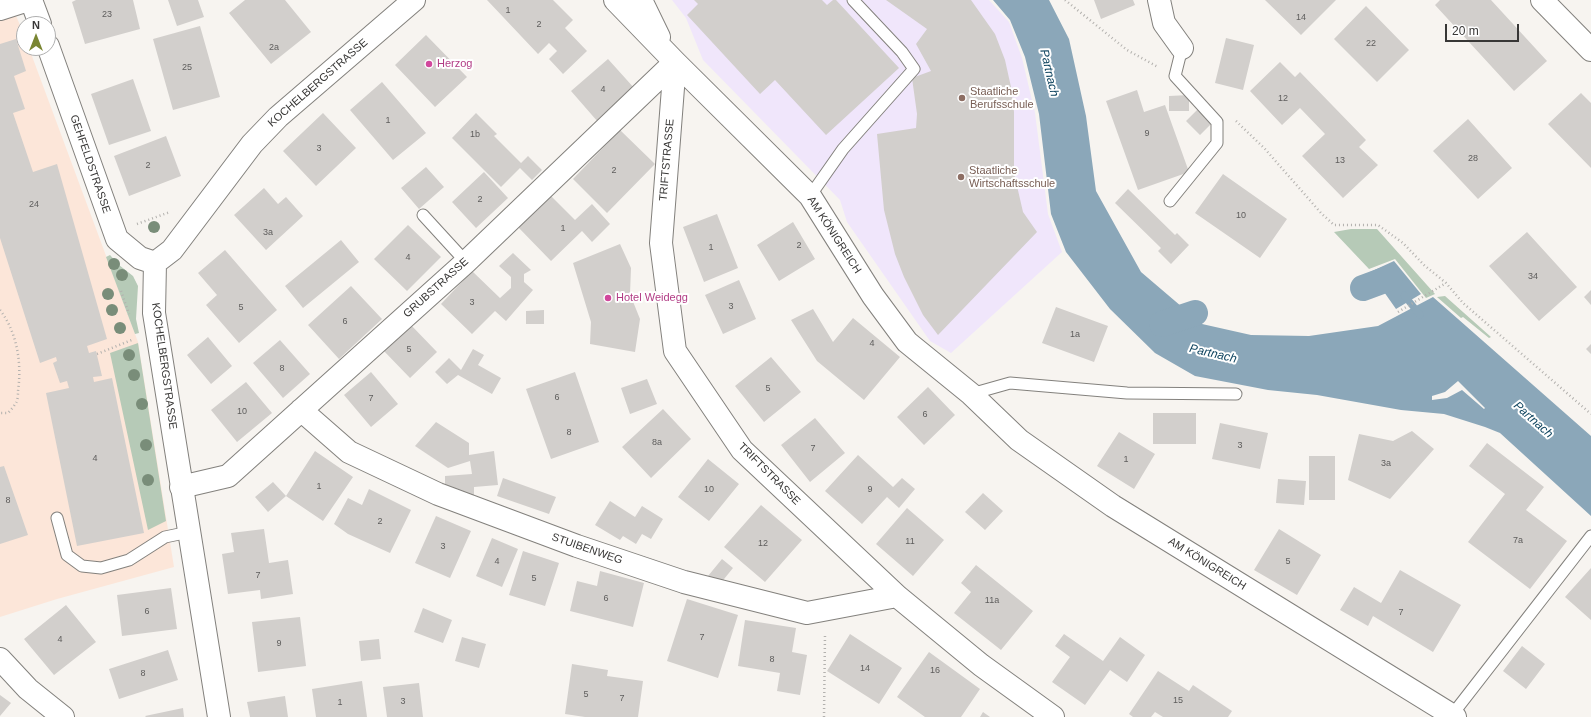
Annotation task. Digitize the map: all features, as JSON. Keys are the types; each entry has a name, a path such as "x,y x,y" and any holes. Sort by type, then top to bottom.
{"street":[{"path":"0,9 28,0"},
{"path":"31,0 37,16"},
{"name":"KOCHELBERGSTRASSE","path":"219,717 154,313 155,263 172,250 252,144 278,117 414,0"},
{"name":"AM KÖNIGREICH","path":"614,0 670,58 810,196 873,296 907,342 971,394 1018,440 1114,506 1453,716"},
{"path":"641,0 670,58"},
{"path":"1159,0 1164,23 1182,48"},
{"path":"1542,0 1591,50"},
{"name":"GEHFELDSTRASSE","path":"52,56 117,239 140,258 155,263"},
{"name":"GRUBSTRASSE","path":"181,486 228,476 466,262 670,58"},
{"name":"TRIFTSTRASSE","path":"670,58 661,243 675,351 742,450 897,596 981,665 1053,717"},
{"name":"STUIBENWEG","path":"301,410 349,452 438,494 577,546 684,582 807,613 897,596"},
{"path":"0,659 28,689 63,717"}],"lane":[{"path":"810,196 843,149 914,69 902,52 853,0"},
{"path":"1170,201 1217,143 1217,122 1175,76 1182,48"},
{"path":"423,215 466,262"},
{"path":"971,394 1010,383 1127,393 1236,394"},
{"path":"57,518 67,555 82,566 101,568 129,560 164,537 189,532"},
{"path":"1453,716 1591,536"}],"path":[{"path":"1064,0 1126,50 1175,76"},
{"path":"1233,118 1265,149 1321,213 1334,224 1378,224 1403,243 1424,265 1446,283 1462,303 1591,414"},
{"path":"114,232 170,212 192,224"},
{"path":"1398,312 1446,283"},
{"path":"0,310 4,315 12,334 20,360 21,375 17,402 8,413 0,413"},
{"path":"97,354 138,337"},
{"path":"824,717 826,609"}],"shaded area":[{"path":"0,0 9,0 16,16 16,56 32,56 138,342 174,567 57,599 0,617"},
{"path":"672,0 989,0 1009,22 1022,58 1035,113 1048,214 1062,252 951,353 930,341 847,222 840,200 703,60 686,18"}],"green space":[{"path":"1351,229 1377,229 1435,294 1426,298 1395,259 1369,269 1334,232"},
{"path":"110,255 119,265 133,276 138,286 136,319 139,333 135,334 106,257"},
{"path":"1445,296 1491,337 1489,338 1463,317 1461,318 1437,297"},
{"path":"138,343 166,521 148,530 110,353"}],"water":[{"name":"Partnach","path":"993,0 1049,0 1069,39 1086,116 1096,191 1141,272 1202,324 1251,335 1309,336 1378,326 1433,297 1591,436 1591,516 1500,433 1485,427 1444,414 1401,410 1317,395 1268,390 1195,376 1155,353 1110,309 1066,252 1051,214 1039,114 1025,57 1010,20","holes":["1458,381 1485,408 1484,409 1462,390 1447,398 1432,400 1432,396 1445,392"]},
{"path":"1394,261 1421,294 1396,309 1370,272"}],"building":[{"path":"76,0 133,0 140,29 85,44 72,2"},
{"path":"168,0 198,0 204,17 177,26"},
{"path":"245,0 285,0 311,32 271,64 229,13"},
{"path":"487,0 553,0 573,20 565,28 587,51 563,74 549,59 557,51 549,43 538,54"},
{"path":"694,0 822,0 827,5 833,0 836,0 899,68 826,135 775,80 760,94 687,15 698,4"},
{"path":"886,0 971,0 995,34 1005,60 1011,87 1014,112 1014,173 1023,212 1037,232 938,335 923,315 904,277 895,254 884,210 877,134 916,128 917,114 912,78 931,71 916,44 927,29"},
{"path":"1094,0 1133,0 1135,5 1101,19"},
{"path":"1265,0 1336,0 1301,35"},
{"path":"1440,0 1491,0 1547,61 1514,91 1435,5"},
{"path":"1366,6 1409,50 1377,82 1334,39"},
{"path":"200,26 220,97 173,110 153,39"},
{"path":"426,35 467,77 435,107 395,65"},
{"path":"1226,38 1254,45 1243,90 1215,83"},
{"path":"16,39 16,56 21,56 26,71 14,76 25,109 13,113 33,172 57,164 107,339 87,346 89,353 96,351 102,376 93,377 94,382 112,378 144,533 77,546 46,393 69,388 67,381 60,383 53,363 57,361 56,357 40,363 0,238 0,44"},
{"path":"608,59 635,89 598,122 571,91"},
{"path":"1280,62 1295,77 1300,72 1366,140 1359,147 1378,165 1343,198 1302,156 1325,134 1300,108 1282,125 1250,91"},
{"path":"133,79 151,131 109,145 91,94"},
{"path":"382,82 426,133 393,160 350,110"},
{"path":"1137,90 1144,112 1165,105 1189,172 1138,190 1106,101"},
{"path":"1581,93 1591,103 1591,168 1548,124"},
{"path":"1189,95 1189,111 1169,111 1169,96"},
{"path":"1198,109 1212,123 1200,135 1186,121"},
{"path":"323,113 356,148 316,186 283,151"},
{"path":"476,113 497,134 494,136 521,163 528,156 542,170 532,180 520,168 501,187 452,138"},
{"path":"1468,119 1512,168 1478,199 1433,151"},
{"path":"620,130 655,164 607,213 573,179"},
{"path":"166,136 181,176 129,196 114,156"},
{"path":"426,167 444,187 419,209 401,188"},
{"path":"484,172 508,198 476,228 452,202"},
{"path":"1223,174 1287,219 1260,258 1195,213"},
{"path":"264,188 278,204 286,197 303,216 266,250 234,215"},
{"path":"1128,189 1175,235 1177,233 1189,245 1171,264 1158,251 1161,248 1115,203"},
{"path":"551,196 575,220 592,204 610,224 592,242 582,231 551,261 518,227"},
{"path":"717,214 738,268 704,282 683,227"},
{"path":"793,222 815,259 779,281 757,245"},
{"path":"408,225 441,257 407,291 374,259"},
{"path":"1527,232 1577,287 1539,321 1489,266"},
{"path":"341,240 359,262 303,308 285,286"},
{"name":"Hotel Weidegg","path":"620,244 631,268 630,294 640,319 635,352 590,344 591,322 573,263"},
{"path":"225,250 277,310 239,343 206,305 217,295 198,273"},
{"path":"513,253 531,270 524,274 524,282 533,290 506,321 495,311 472,334 441,304 472,271 500,298 511,288 511,277 499,266"},
{"path":"739,280 756,319 723,334 705,295"},
{"path":"351,286 382,319 339,359 308,325"},
{"path":"1591,290 1591,305 1584,297"},
{"path":"1056,307 1108,326 1094,362 1042,343"},
{"path":"813,309 833,342 853,318 900,357 864,400 817,361 791,320"},
{"path":"544,310 544,324 526,324 526,311"},
{"path":"409,323 437,352 410,378 382,349"},
{"path":"208,337 232,366 211,384 187,355"},
{"path":"280,340 310,374 283,398 253,363"},
{"path":"1591,344 1591,354 1586,349"},
{"path":"473,349 484,355 478,365 501,378 492,394 458,375 447,384 435,372 449,358 461,370"},
{"path":"771,357 801,392 764,422 735,386"},
{"path":"371,372 398,404 371,427 344,395"},
{"path":"575,372 599,442 551,459 526,389"},
{"path":"647,379 657,404 630,414 621,388"},
{"path":"246,382 272,413 237,442 211,410"},
{"path":"928,387 955,415 924,445 897,417"},
{"path":"663,409 691,439 651,478 622,447"},
{"path":"1153,413 1196,413 1196,444 1153,444"},
{"path":"815,418 845,453 810,482 781,445"},
{"path":"436,422 469,443 469,455 494,451 498,485 474,487 474,496 445,488 445,476 472,474 470,461 448,468 415,446"},
{"path":"1220,423 1268,433 1260,469 1212,459"},
{"path":"1412,431 1434,449 1390,499 1348,480 1359,434 1393,441"},
{"path":"1119,432 1155,454 1134,489 1097,466"},
{"path":"1487,443 1544,487 1526,510 1567,541 1530,589 1468,542 1505,494 1469,466"},
{"path":"315,451 353,477 323,521 286,496"},
{"path":"858,455 893,487 902,478 915,489 899,508 887,497 862,524 825,491"},
{"path":"1309,456 1335,456 1335,500 1309,500"},
{"path":"708,459 739,484 709,521 678,497"},
{"path":"4,466 28,535 0,544 0,467"},
{"path":"503,478 556,497 549,514 497,496"},
{"path":"1278,479 1306,481 1304,505 1276,503"},
{"path":"273,482 286,496 268,512 255,497"},
{"path":"369,489 411,510 390,553 348,534 334,524 348,498 362,505"},
{"path":"983,493 1003,511 985,530 965,512"},
{"path":"610,501 635,517 642,506 663,519 651,539 642,534 636,544 623,536 620,540 595,525"},
{"path":"761,505 802,540 765,582 724,547"},
{"path":"907,508 944,540 913,576 876,544"},
{"path":"436,516 471,531 450,578 415,563"},
{"path":"264,529 269,563 288,560 293,594 261,599 260,590 228,594 222,554 234,552 231,533"},
{"path":"1279,529 1321,555 1297,595 1254,570"},
{"path":"492,538 518,549 502,587 476,576"},
{"path":"523,551 559,563 545,606 509,595"},
{"path":"722,559 733,568 720,584 708,576"},
{"path":"976,565 1033,611 1001,650 954,613 971,592 961,583"},
{"path":"1591,568 1591,620 1565,597"},
{"path":"1400,570 1461,605 1433,652 1373,616 1368,626 1340,610 1354,587 1381,603"},
{"path":"600,571 644,583 633,627 570,611 577,581 597,586"},
{"path":"171,588 177,629 122,636 117,595"},
{"path":"687,599 738,615 718,678 667,661"},
{"path":"66,605 96,642 54,675 24,639"},
{"path":"423,608 452,620 443,643 414,632"},
{"path":"300,617 306,666 258,672 252,622"},
{"path":"745,620 796,628 792,652 807,655 800,695 777,691 780,673 738,666"},
{"path":"850,634 902,668 879,704 827,671"},
{"path":"1064,634 1103,661 1120,637 1145,655 1127,682 1110,670 1085,705 1052,682 1070,657 1055,646"},
{"path":"462,637 486,644 479,668 455,661"},
{"path":"379,639 381,659 361,661 359,641"},
{"path":"1522,646 1545,664 1526,689 1503,671"},
{"path":"168,650 178,680 119,699 109,669"},
{"path":"929,652 980,689 961,717 925,717 897,697"},
{"path":"572,664 608,670 607,676 643,681 638,717 585,717 565,714"},
{"path":"1158,671 1189,691 1193,685 1232,711 1228,717 1163,717 1155,712 1151,717 1133,717 1129,714"},
{"path":"362,681 367,717 316,717 312,689"},
{"path":"419,683 423,717 387,717 383,687"},
{"path":"0,695 11,703 0,716"},
{"path":"285,696 288,717 250,717 247,702"},
{"path":"183,708 184,717 145,716"},
{"path":"983,712 990,717 980,717"}],"waterway":[{"path":"1363,288 1390,278"},
{"path":"1404,295 1420,315"},
{"path":"1162,324 1195,313"}],"place":[{"name":"Herzog","path":"429,64"},
{"name":"Staatliche Berufsschule","path":"962,98"},
{"name":"Staatliche Wirtschaftsschule","path":"961,177"},
{"name":"Hotel Weidegg","path":"608,298"}]}
